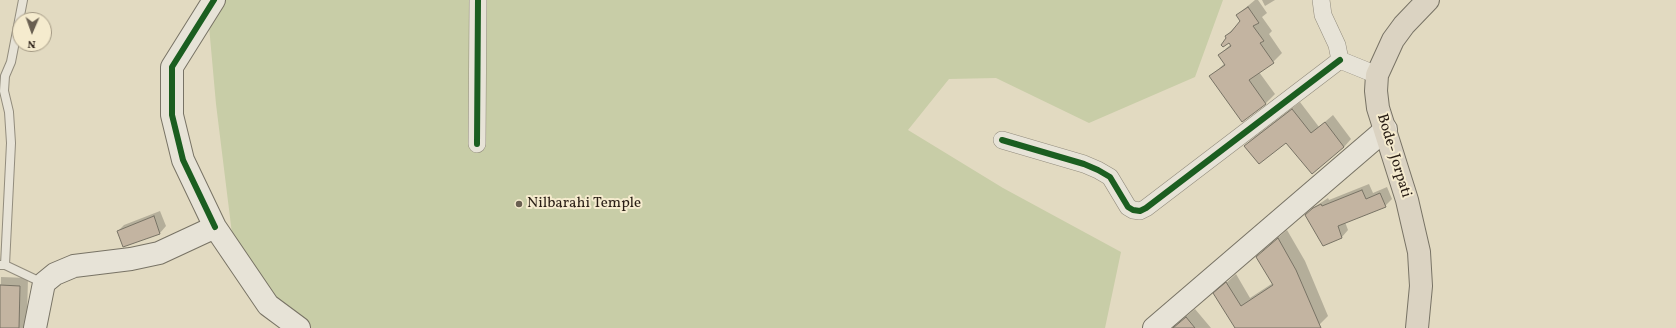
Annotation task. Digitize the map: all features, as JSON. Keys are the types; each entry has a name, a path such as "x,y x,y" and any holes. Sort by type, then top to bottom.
{"main road":[{"path":"214,0 172,67 172,115 183,160 215,227 268,305 299,328"},
{"name":"Bode- Jorpati","path":"1417,328 1421,286 1419,252 1407,200 1386,129 1378,108 1376,91 1377,75 1393,40 1404,25 1428,0"},
{"path":"1154,328 1386,129"},
{"path":"35,328 44,283 55,274 74,266 131,259 158,253 215,227"}],"street":[{"path":"477,144 478,0"},
{"path":"1321,0 1323,15 1337,45 1340,60"},
{"path":"1340,60 1377,75"},
{"path":"1002,140 1084,164 1098,170 1110,177 1128,207 1132,210 1140,211 1146,208 1340,60"}],"lane":[{"path":"23,0 11,62 5,76 4,91 9,112 11,143 3,265 44,283"}],"green space":[{"path":"226,0 1223,0 1195,77 1089,123 996,78 949,79 908,130 1003,188 1121,252 1105,328 300,328 235,258 216,104 209,26"}],"building":[{"path":"1248,7 1259,23 1253,26 1264,41 1260,43 1274,63 1249,80 1266,104 1242,122 1209,76 1225,65 1218,55 1231,46 1229,43 1223,47 1221,45 1226,38 1225,36 1231,32 1240,21 1236,15"},
{"path":"1292,109 1311,133 1325,122 1344,147 1312,174 1286,143 1259,164 1244,146"},
{"path":"1362,190 1366,199 1380,193 1386,207 1338,226 1342,238 1323,246 1305,215 1313,208 1321,204 1322,206"},
{"path":"154,216 160,234 123,247 117,231"},
{"path":"1278,238 1296,270 1321,328 1235,328 1213,293 1226,282 1241,306 1273,285 1256,257"},
{"path":"0,285 20,286 19,328 0,328"},
{"path":"1186,317 1195,328 1173,328"}],"cycle path":[{"path":"214,0 172,67 172,115 183,160 215,227"},
{"path":"477,144 478,0"},
{"path":"1002,140 1084,164 1098,170 1110,177 1128,207 1133,210 1140,211 1146,208 1340,60"}],"place":[{"name":"Nilbarahi Temple","path":"519,204"}]}
